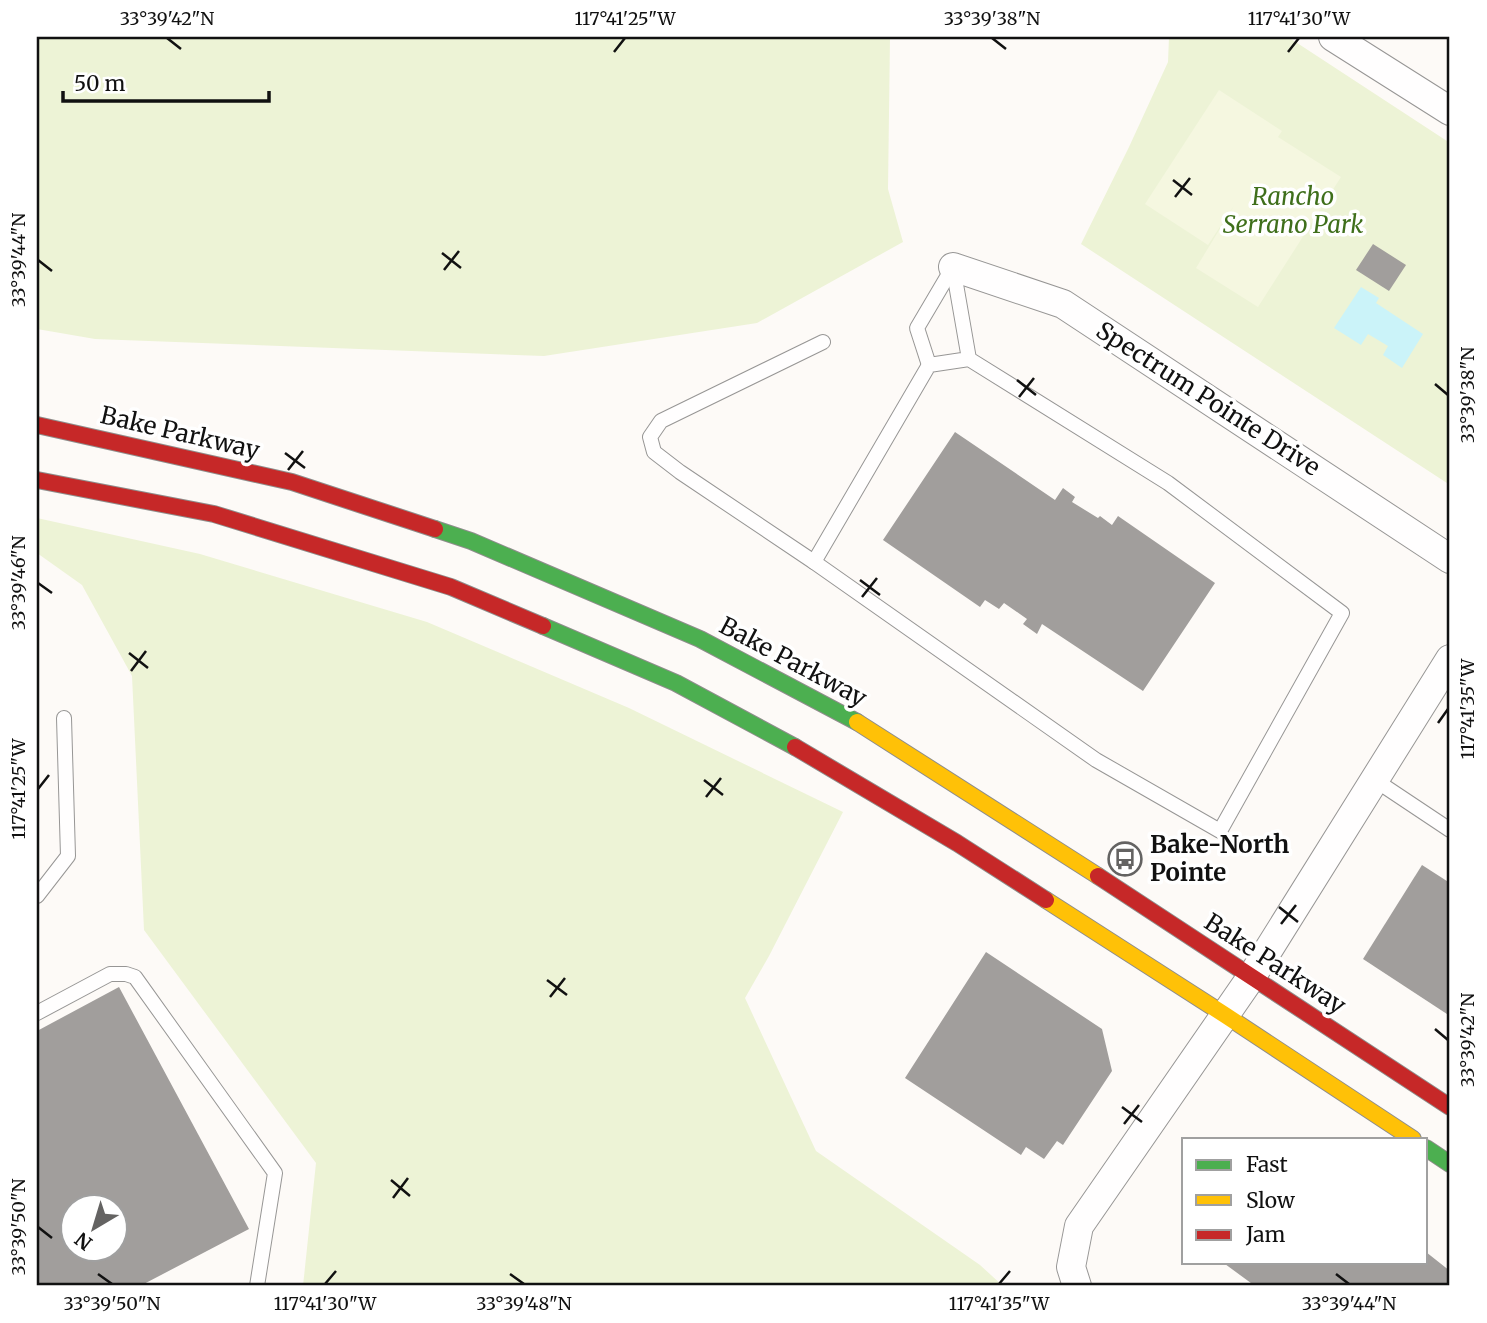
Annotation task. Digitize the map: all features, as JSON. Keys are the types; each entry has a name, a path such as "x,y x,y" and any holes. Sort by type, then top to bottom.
{"main road":[{"name":"Bake Parkway","path":"37,425 292,482 458,537 700,639 865,726 1450,1107"},
{"path":"74,449 113,441"},
{"path":"37,480 214,514 451,587 676,683 818,759 969,851 1411,1138"},
{"path":"1428,1149 1450,1164"}],"street":[{"path":"1333,37 1450,111"},
{"name":"Spectrum Pointe Drive","path":"953,267 1063,304 1450,559"},
{"path":"1074,1277 1079,1226 1252,976 1450,659"}],"lane":[{"path":"953,267 969,359"},
{"path":"814,562 929,365 917,328 953,267"},
{"path":"823,342 661,421 650,436 654,452 1096,760 1220,831 1342,613 1167,483 969,359 929,365"},
{"path":"37,896 68,856 64,718"},
{"path":"1375,780 1450,830"},
{"path":"37,1013 110,974 135,977 275,1173 257,1286"}],"green space":[{"path":"37,37 890,37 888,189 903,242 757,323 544,356 95,339 37,329"},
{"name":"Rancho Serrano Park","path":"1169,37 1288,37 1450,143 1450,485 1081,244 1168,62"},
{"path":"1219,90 1282,131 1278,137 1341,177 1258,307 1196,268 1235,204 1208,245 1145,204"},
{"path":"37,518 200,554 427,622 629,708 843,812 745,998 816,1151 980,1265 1003,1286 303,1286 316,1163 144,930 132,676 82,585 37,553"}],"water":[{"path":"1361,287 1379,298 1376,303 1423,334 1402,368 1383,355 1388,346 1368,334 1361,345 1334,328"}],"building":[{"path":"1373,244 1406,265 1389,291 1356,270"},
{"path":"955,432 1055,500 1063,488 1075,497 1072,502 1098,518 1100,516 1112,525 1118,516 1215,583 1143,691 1042,624 1037,634 1023,624 1027,619 1004,603 999,609 985,600 980,607 883,540"},
{"path":"1422,865 1450,883 1450,1016 1363,959"},
{"path":"986,952 1102,1029 1112,1071 1063,1145 1057,1141 1044,1159 1026,1147 1021,1155 905,1078"},
{"path":"119,987 249,1229 140,1286 37,1286 37,1031"},
{"path":"1428,1254 1450,1271 1450,1286 1255,1286 1225,1264 1428,1264"}],"traffic: fast":[{"path":"435,529 471,541 700,639 857,722"},
{"path":"543,626 676,683 795,747"},
{"path":"1428,1149 1450,1164"}],"traffic: slow":[{"path":"857,722 1098,876"},
{"path":"1046,900 1411,1138"}],"traffic: jam":[{"path":"37,425 292,482 435,529"},
{"path":"37,480 214,514 451,587 543,626"},
{"path":"795,747 957,843 1046,900"},
{"path":"1098,876 1450,1107"}],"place":[{"name":"Bake-North Pointe","path":"1125,859"}]}
